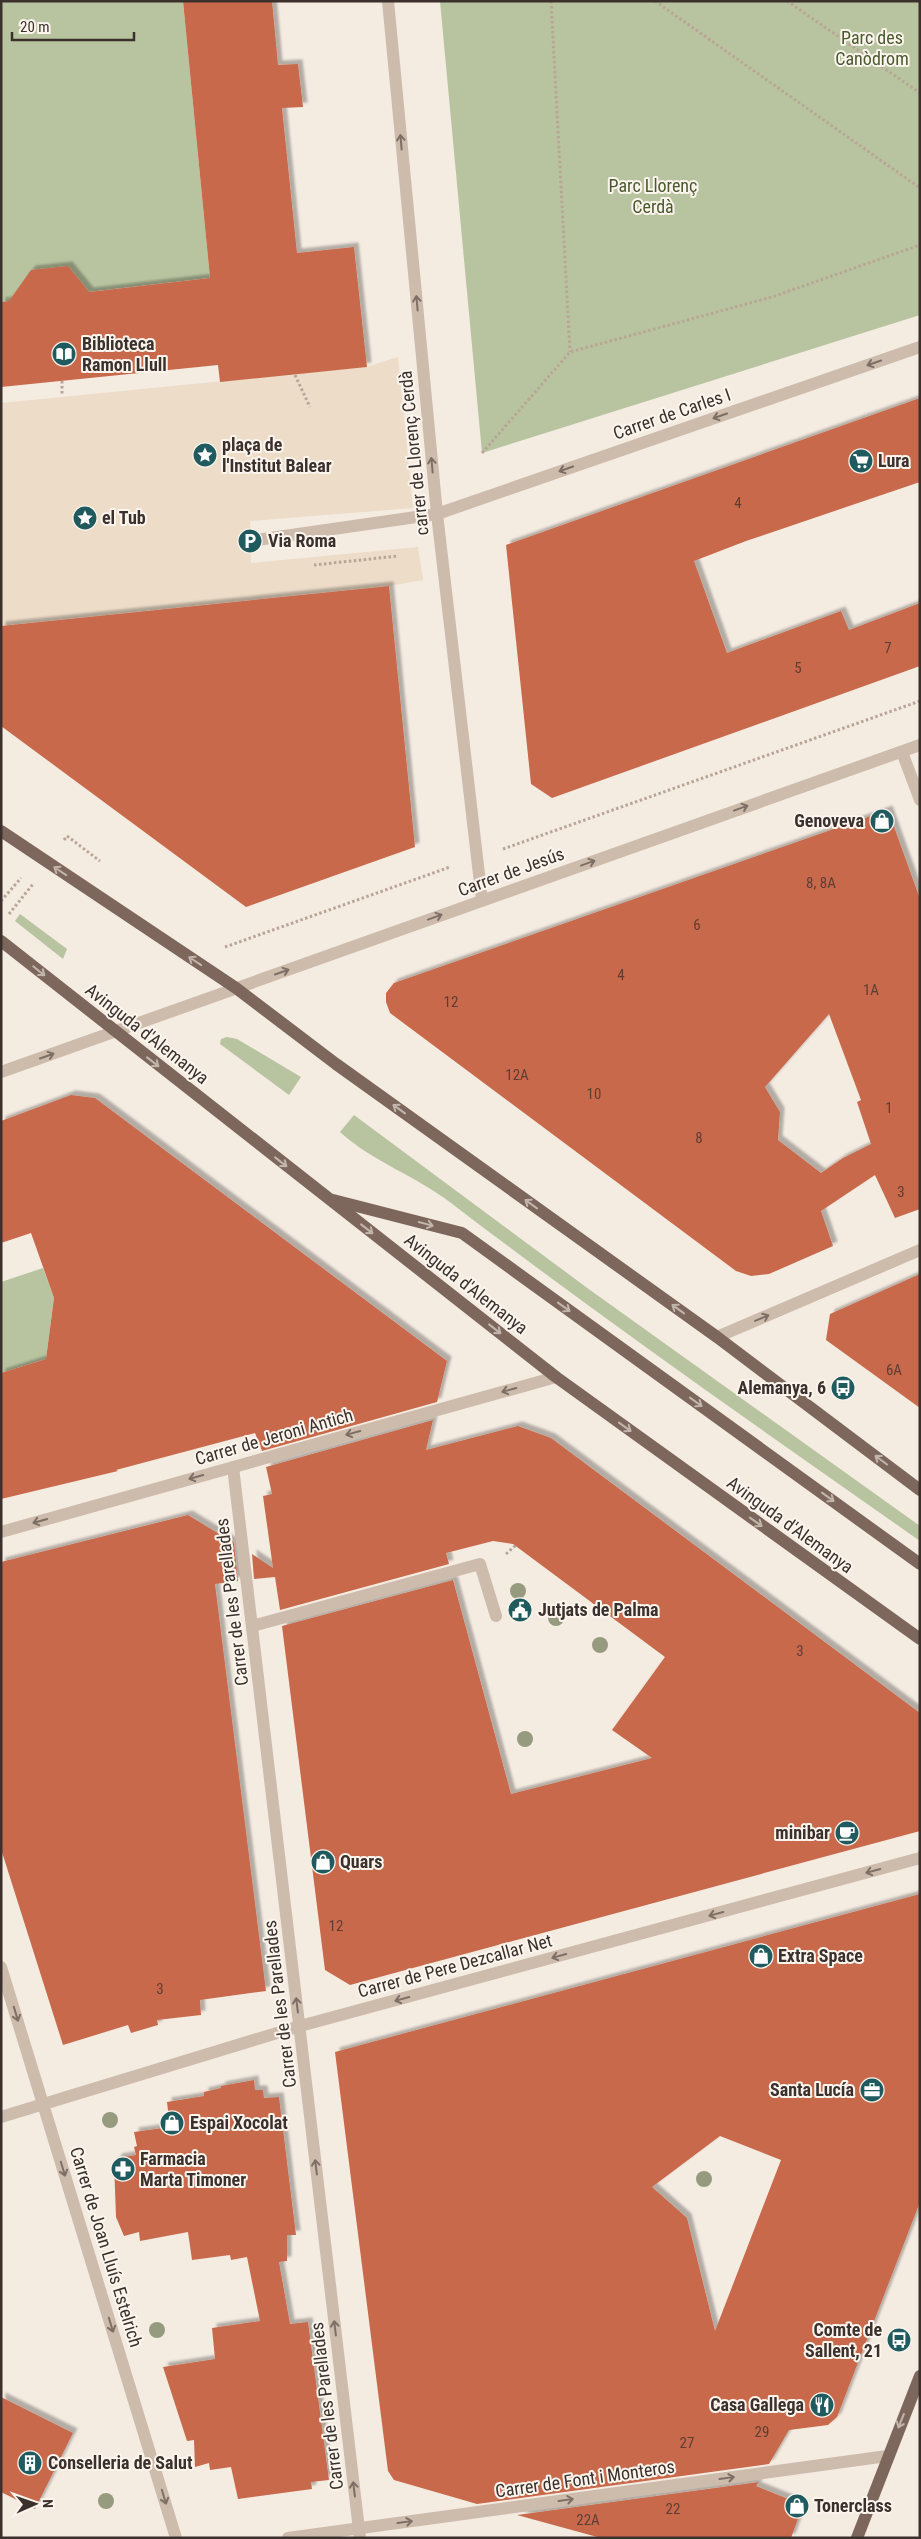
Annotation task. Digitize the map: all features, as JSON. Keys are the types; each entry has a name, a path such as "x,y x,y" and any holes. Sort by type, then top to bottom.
{"main road":[{"path":"1,831 236,988 336,1064 717,1337 920,1490"},
{"name":"Avinguda d'Alemanya","path":"1,941 556,1377 920,1639"},
{"path":"328,1199 462,1233 920,1564"},
{"path":"857,2538 887,2456 920,2376"}],"street":[{"name":"carrer de Llorenç Cerdà","path":"388,1 437,514 482,900"},
{"name":"Carrer de Carles I","path":"250,541 437,514 920,347"},
{"name":"Carrer de Jesús","path":"1,1072 920,745"},
{"path":"902,752 920,800"},
{"path":"717,1337 920,1250"},
{"name":"Carrer de Jeroni Antich","path":"1,1532 556,1377"},
{"name":"Carrer de les Parellades","path":"233,1467 359,2533"},
{"path":"252,1626 480,1564 496,1616"},
{"name":"Carrer de Pere Dezcallar Net","path":"1,2117 300,2026 920,1858"},
{"name":"Carrer de Joan Lluís Estelrich","path":"1,1968 176,2538"},
{"name":"Carrer de Font i Monteros","path":"288,2538 359,2533 887,2456"}],"path":[{"path":"551,1 570,352"},
{"path":"655,1 920,188"},
{"path":"787,1 920,93"},
{"path":"482,453 570,352 772,297 920,244"},
{"path":"295,374 310,407"},
{"path":"62,381 62,395"},
{"path":"314,565 398,556"},
{"path":"221,948 920,701"},
{"path":"7,916 50,864 67,836 105,864"}],"green space":[{"path":"1,1 183,1 210,278 1,302"},
{"name":"Parc Llorenç Cerdà","path":"440,1 920,1 920,315 482,453"},
{"path":"20,914 67,949 63,959 15,921"},
{"path":"227,1037 237,1039 301,1077 289,1095 220,1044 221,1039"},
{"path":"354,1115 590,1290 920,1526 920,1541 625,1332 438,1193 380,1161 353,1143 340,1132"},
{"path":"43,1268 54,1298 46,1359 1,1373 1,1282"}],"shaded area":[{"name":"plaça de l'Institut Balear","path":"398,357 413,508 250,521 251,563 418,547 423,580 389,586 1,626 1,403 366,367"}],"building":[{"path":"183,1 272,1 278,65 298,64 303,107 282,108 297,253 354,247 367,367 220,382 218,365 1,387 1,302 9,301 31,270 68,266 89,292 210,278"},
{"path":"920,398 920,482 746,541 694,561 727,653 841,611 849,630 920,603 920,666 552,798 531,784 506,545"},
{"path":"389,586 415,847 246,907 1,726 1,626"},
{"path":"888,810 920,899 920,1209 895,1218 875,1175 821,1211 833,1246 769,1274 751,1276 736,1271 390,1013 386,1002 386,993 394,983","holes":["829,1014 861,1100 857,1102 871,1144 843,1158 821,1173 778,1140 780,1112 765,1087"]},
{"path":"71,1095 95,1098 447,1361 437,1402 262,1451 255,1433 116,1470 118,1471 1,1499 1,1373 46,1359 54,1298 31,1233 1,1243 1,1121"},
{"path":"920,1274 920,1408 826,1340 830,1314"},
{"path":"433,1420 426,1450 518,1426 551,1438 920,1713 920,1831 350,1985 325,1970 282,1626 453,1580 511,1794 652,1758 612,1730 665,1657 513,1544 493,1541 446,1553 449,1564 280,1610 275,1577 254,1579 252,1554 273,1568 263,1496 272,1494 266,1467"},
{"path":"188,1515 234,1543 238,1581 215,1584 266,1991 200,2000 201,2015 157,2020 158,2025 131,2033 128,2025 63,2045 1,1849 1,1562"},
{"path":"920,1894 920,2202 837,2417 828,2425 789,2430 769,2464 477,2504 394,2480 388,2471 335,2052","holes":["720,2136 781,2160 715,2331 687,2218 652,2187"]},
{"path":"254,2080 255,2090 263,2090 264,2098 279,2097 296,2235 287,2235 287,2261 279,2262 290,2324 308,2322 329,2480 311,2482 312,2489 238,2499 231,2467 210,2470 209,2463 195,2467 194,2440 187,2441 163,2367 215,2359 212,2328 260,2321 247,2257 231,2260 230,2255 192,2260 188,2232 140,2241 139,2232 124,2236 116,2217 114,2162 117,2161 117,2158 136,2155 134,2147 137,2146 134,2132 170,2127 167,2102 204,2096 204,2092 221,2088 221,2086"},
{"name":"Conselleria de Salut","path":"1,2397 73,2433 35,2509 1,2492"},
{"path":"759,2482 756,2486 803,2505 791,2538 601,2538 517,2515"}],"place":[{"name":"Biblioteca Ramon Llull","path":"64,354"},
{"name":"plaça de l'Institut Balear","path":"205,455"},
{"name":"Lura","path":"861,461"},
{"name":"el Tub","path":"85,518"},
{"name":"Via Roma","path":"250,541"},
{"name":"Genoveva","path":"882,821"},
{"name":"Alemanya, 6","path":"843,1388"},
{"name":"Jutjats de Palma","path":"520,1610"},
{"name":"minibar","path":"847,1833"},
{"name":"Quars","path":"323,1862"},
{"name":"Extra Space","path":"761,1956"},
{"name":"Santa Lucía","path":"872,2090"},
{"name":"Espai Xocolat","path":"172,2123"},
{"name":"Farmacia Marta Timoner","path":"123,2169"},
{"name":"Comte de Sallent, 21","path":"899,2340"},
{"name":"Casa Gallega","path":"822,2405"},
{"name":"Conselleria de Salut","path":"30,2463"},
{"name":"Tonerclass","path":"797,2506"}],"park label":[{"name":"Parc des Canòdrom","path":"872,48"}]}
